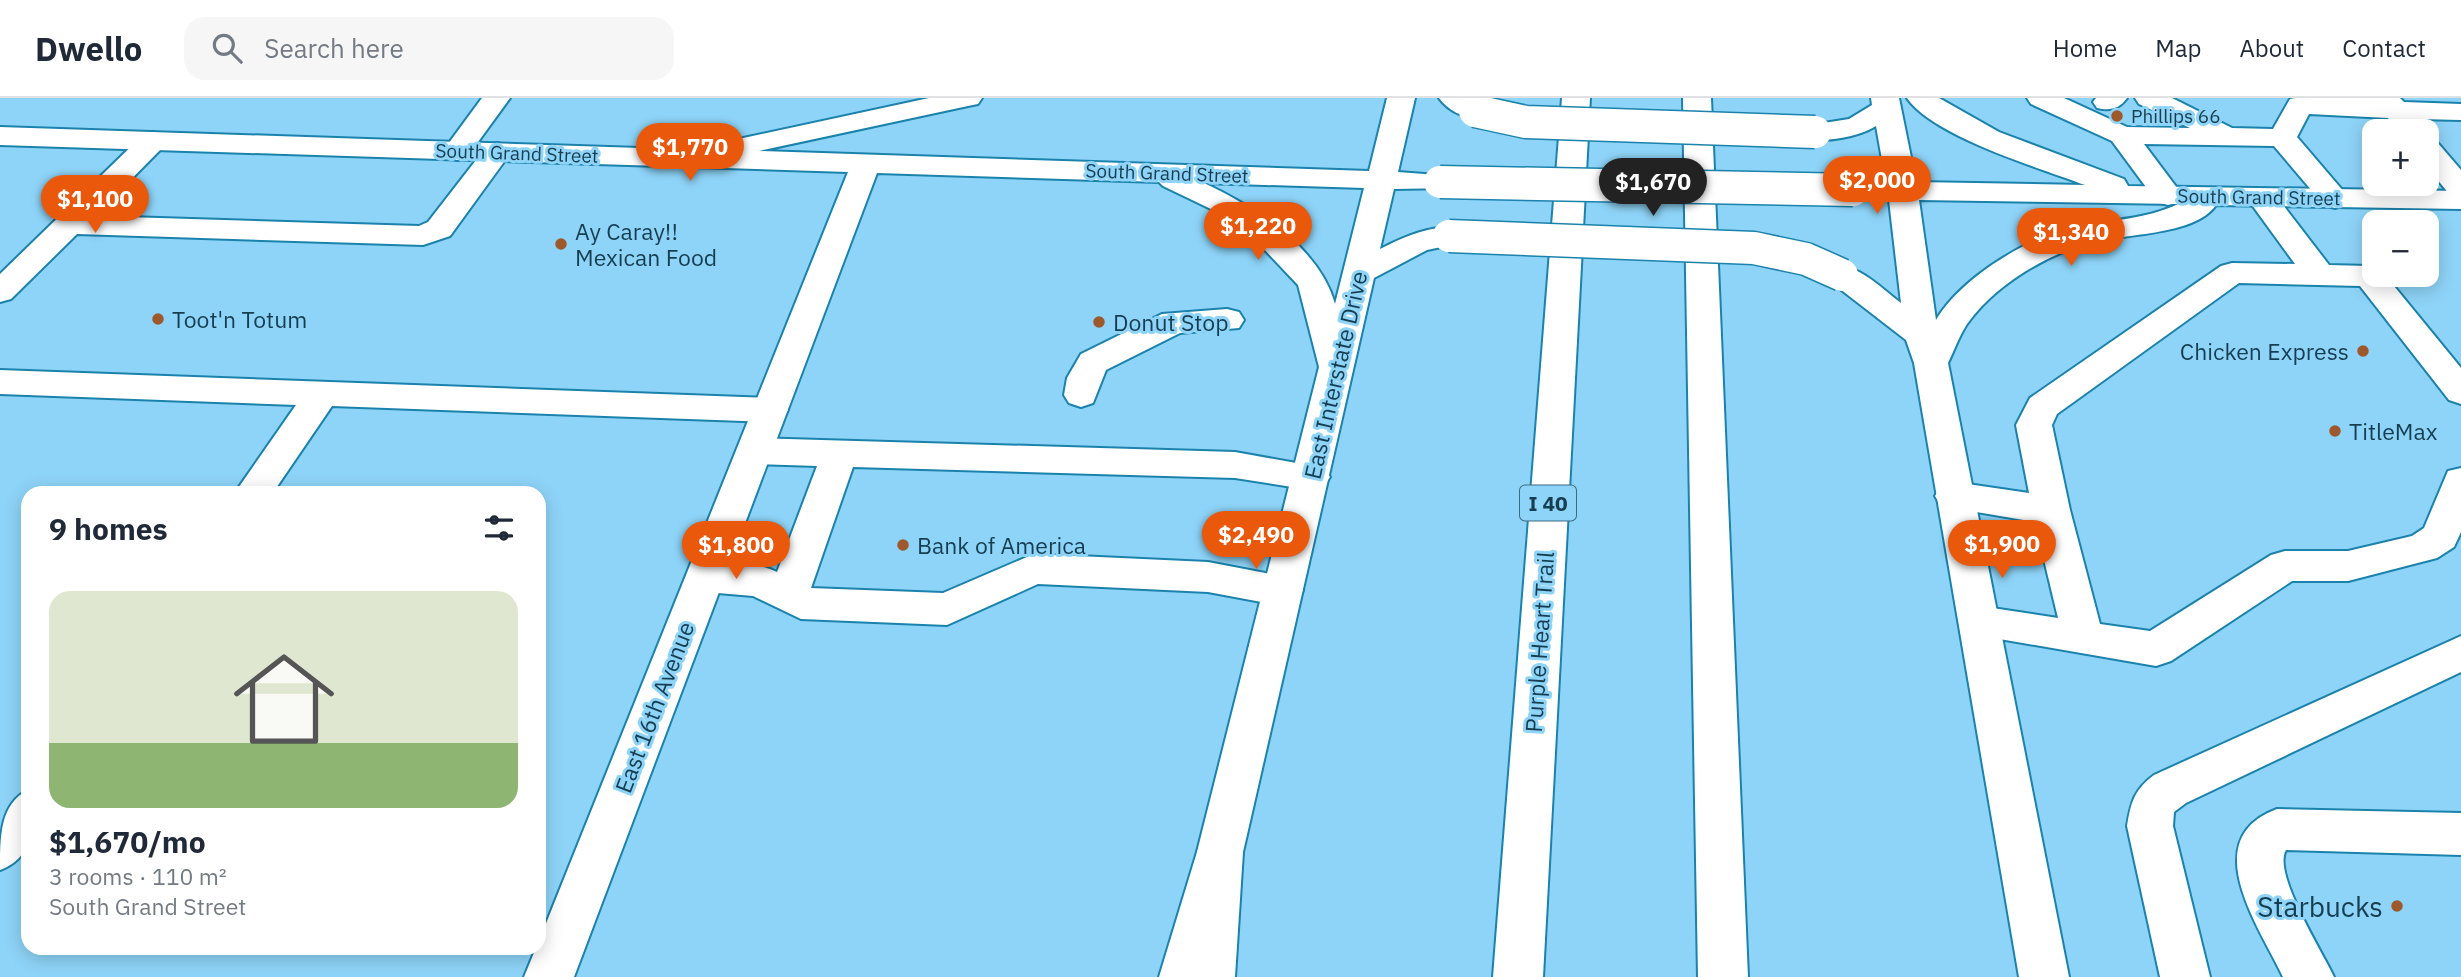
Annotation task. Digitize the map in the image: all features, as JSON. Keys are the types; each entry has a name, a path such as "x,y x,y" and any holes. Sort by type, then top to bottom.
{"main road":[{"path":"457,151 496,98"},
{"path":"686,158 968,98"},
{"name":"East Interstate Drive","path":"1184,977 1220,852 1401,98"},
{"name":"Purple Heart Trail","path":"1518,977 1576,98"},
{"path":"1697,98 1723,977"},
{"path":"1921,98 1943,115 2003,146 2155,196"},
{"path":"2040,98 2098,107 2122,135 2155,196"},
{"path":"2149,98 2232,136"},
{"path":"2283,138 2297,102 2398,113 2461,112"},
{"path":"1464,104 1526,122 1815,132 1857,126 1886,103 1903,191 1926,349 2044,977"},
{"path":"2122,135 2283,138 2335,199"},
{"name":"South Grand Street","path":"0,136 1440,182 2461,200"},
{"path":"0,292 153,141"},
{"path":"69,224 423,236 439,229 496,152"},
{"path":"2439,162 2461,189"},
{"name":"East 16th Avenue","path":"549,977 866,164"},
{"path":"1158,174 1226,205 1273,240 1313,282 1337,368"},
{"path":"1926,349 1952,319 2004,269 2077,236 2169,220 2216,197"},
{"path":"2262,198 2319,274"},
{"path":"1359,273 1417,243 1449,236 1754,248 1806,259 1842,275 1926,349"},
{"path":"2084,639 2034,425 2042,407 2232,273 2369,276 2461,392"},
{"path":"1081,395 1084,377 1093,362 1174,322 1227,320"},
{"path":"0,382 770,411"},
{"path":"258,486 322,394"},
{"path":"755,451 1235,465 1311,477"},
{"path":"790,597 840,453"},
{"path":"1979,622 2157,649 2285,566 2348,566 2423,548 2440,537 2461,481"},
{"path":"1954,496 2052,510"},
{"path":"706,577 760,581 801,603 947,609 1034,569 1208,577 1283,590"},
{"path":"2185,977 2150,826 2153,802 2170,789 2461,653"},
{"path":"0,849 21,820"},
{"path":"2309,977 2266,890 2258,864 2262,841 2277,829 2461,834"},
{"path":"1210,977 1220,852"}],"place":[{"name":"Phillips 66","path":"2117,116"},
{"name":"Ay Caray!! Mexican Food","path":"561,244"},
{"name":"Toot'n Totum","path":"158,319"},
{"name":"Donut Stop","path":"1099,322"},
{"name":"Chicken Express","path":"2363,351"},
{"name":"TitleMax","path":"2335,431"},
{"name":"Bank of America","path":"903,545"},
{"name":"Starbucks","path":"2397,906"}]}
